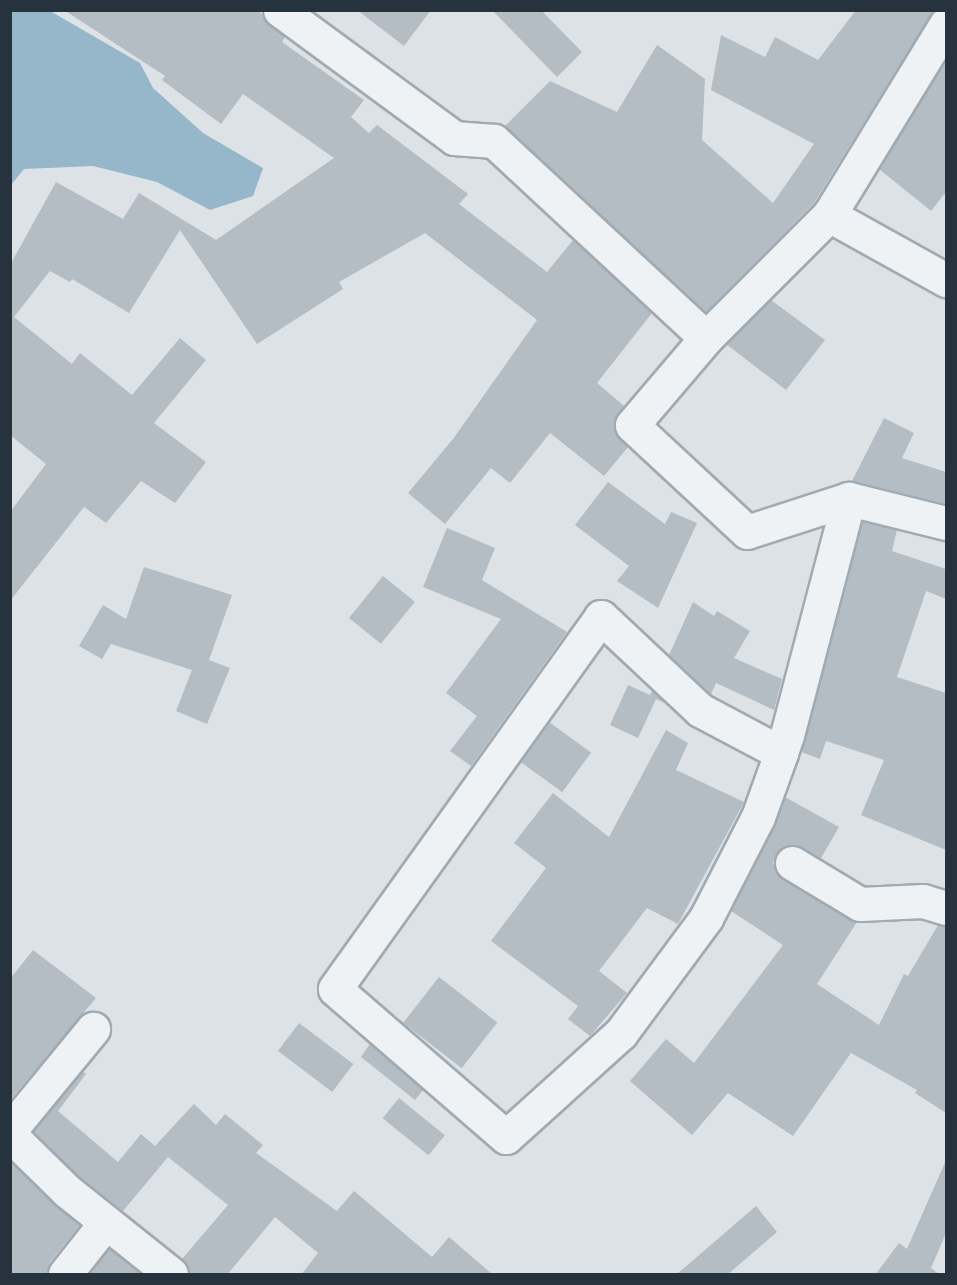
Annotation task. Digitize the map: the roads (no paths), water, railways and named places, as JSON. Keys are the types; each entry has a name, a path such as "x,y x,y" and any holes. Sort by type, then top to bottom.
{"street":[{"path":"280,10 454,138 494,141 706,338"},
{"path":"946,24 829,215 706,338 632,425 747,532 849,499 946,523"},
{"path":"829,215 946,280"},
{"path":"781,753 700,710 601,617 335,989 506,1137 621,1033 706,918 758,818 781,753 849,499"},
{"path":"792,863 860,904 923,901 946,908"},
{"path":"10,1130 93,1029"},
{"path":"10,1135 68,1191 171,1275"},
{"path":"65,1275 106,1222"}],"water":[{"path":"11,10 50,11 140,63 153,88 203,133 263,168 253,196 210,210 157,182 93,166 24,169 11,185"}]}
